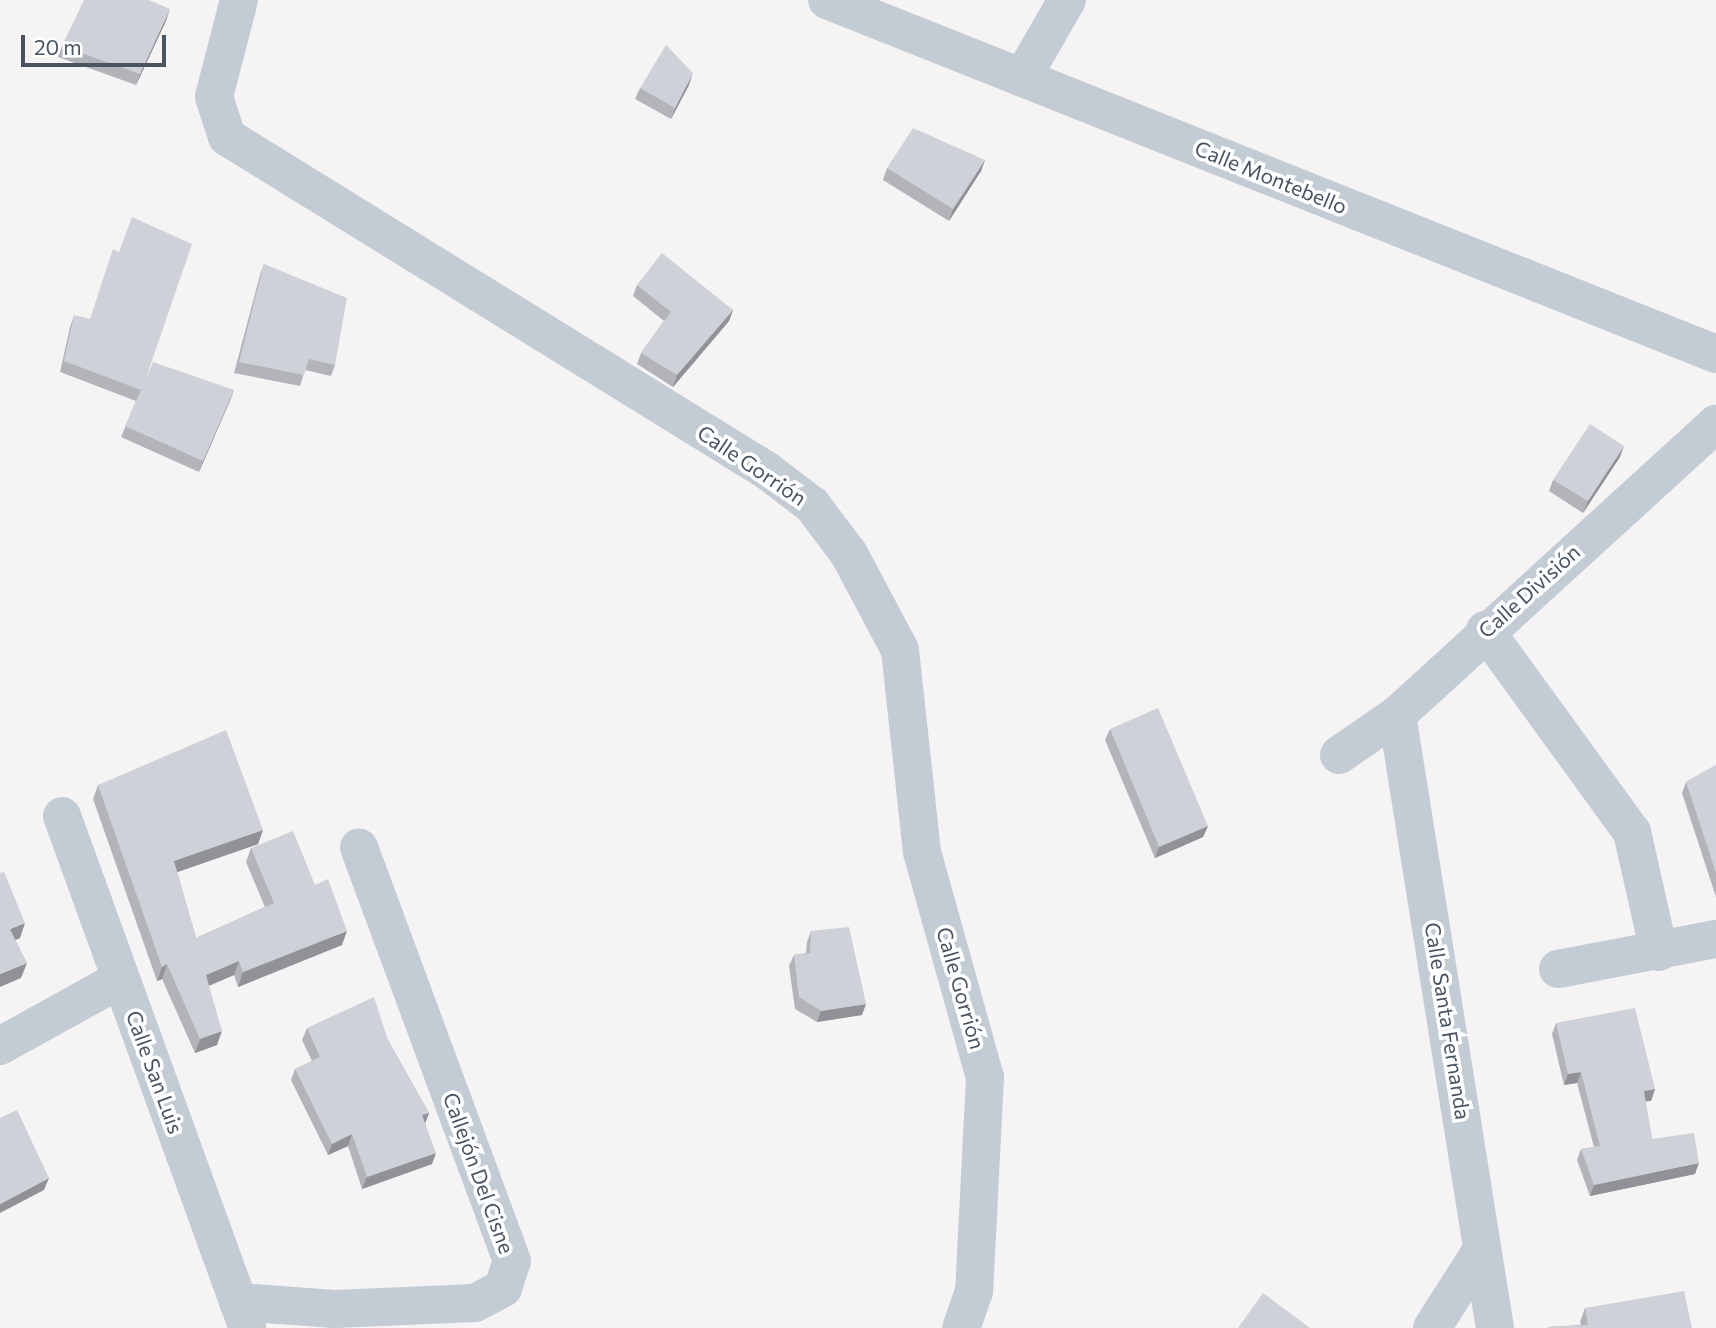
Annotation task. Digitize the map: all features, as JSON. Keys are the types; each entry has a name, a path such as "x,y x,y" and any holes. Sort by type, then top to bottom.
{"street":[{"name":"Calle Gorrión","path":"239,0 214,97 217,119 227,137 766,470 812,505 849,554 900,650 922,852 985,1077 974,1291 961,1328"},
{"name":"Calle Montebello","path":"827,0 1716,354"},
{"path":"1022,78 1067,0"},
{"name":"Calle División","path":"1339,754 1397,715 1485,630 1716,424"},
{"path":"1485,630 1632,832 1659,952"},
{"name":"Calle Santa Fernanda","path":"1397,715 1447,996 1481,1251 1495,1328"},
{"name":"Calle San Luis","path":"62,816 243,1315"},
{"name":"Callejón Del Cisne","path":"243,1315 335,1308 475,1303 503,1288 512,1261 359,847"},
{"path":"1558,969 1659,952 1716,939"},
{"path":"0,1046 121,979"},
{"path":"1432,1328 1481,1251"}],"building":[{"path":"84,0 149,0 170,9 140,74 62,46"},
{"path":"666,45 693,73 675,108 640,88"},
{"path":"913,128 985,160 953,209 887,168"},
{"path":"132,217 192,244 145,381 153,362 234,390 203,461 125,426 141,390 64,361 74,315 90,319 113,249 119,252"},
{"path":"662,253 733,310 677,375 641,353 671,312 637,285"},
{"path":"264,264 347,298 335,365 309,359 304,375 239,362"},
{"path":"1590,424 1624,446 1588,501 1553,480"},
{"path":"1158,708 1208,826 1159,847 1110,729"},
{"path":"226,730 263,830 174,861 196,938 274,903 251,848 293,831 315,885 328,879 347,931 243,972 239,961 206,975 222,1031 200,1039 167,964 162,967 98,785"},
{"path":"1716,765 1716,873 1686,782"},
{"path":"4,872 25,923 10,929 27,963 0,974 0,873"},
{"path":"849,927 866,1004 821,1011 799,997 794,955 810,953 811,931"},
{"path":"374,997 388,1040 429,1113 422,1115 436,1153 367,1177 352,1134 332,1144 295,1069 320,1057 307,1028"},
{"path":"1635,1008 1655,1089 1644,1091 1652,1139 1694,1133 1699,1163 1594,1185 1581,1149 1600,1146 1581,1072 1568,1074 1556,1023"},
{"path":"17,1110 49,1178 0,1204 0,1118"},
{"path":"1684,1291 1692,1328 1548,1327 1588,1325 1585,1308"},
{"path":"1263,1293 1310,1328 1238,1328"}]}
